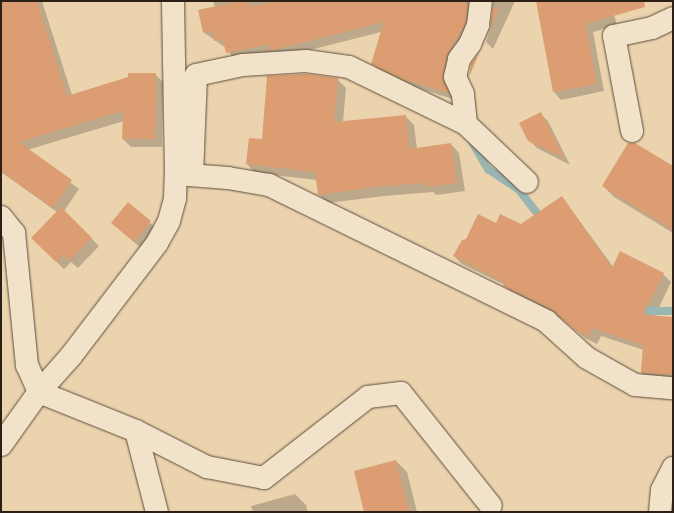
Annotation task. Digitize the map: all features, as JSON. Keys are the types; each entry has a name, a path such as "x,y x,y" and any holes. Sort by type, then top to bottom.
{"street":[{"path":"173,1 184,175"},
{"path":"466,124 463,94 455,77 460,59 470,44 478,25 481,1"},
{"path":"632,131 614,36 652,28 673,18"},
{"path":"1,444 39,392 71,356 157,243 169,221 175,198 184,175 196,75 243,65 306,61 349,67 466,124 527,182"},
{"path":"184,175 269,185 546,321 587,358 635,385 673,388"},
{"path":"1,217 14,234 27,366 39,392 136,431 208,467 264,478 368,397 401,393 491,506"},
{"path":"136,431 157,512"},
{"path":"660,512 662,490 673,468"}],"building":[{"path":"1,1 37,1 67,96 128,77 128,73 156,73 155,139 122,139 123,111 19,142 72,180 53,208 1,171"},
{"path":"240,1 247,1 250,7 279,1 454,1 468,4 466,22 447,56 443,74 449,93 402,79 371,64 384,22 269,51 269,44 226,53 223,39 214,41 212,31 203,32 198,10"},
{"path":"536,1 644,1 645,7 585,24 597,84 553,92"},
{"path":"493,8 499,9 484,42 490,27"},
{"path":"480,51 469,77 471,64"},
{"path":"306,74 338,78 334,122 406,115 409,149 451,143 457,183 426,187 426,183 374,187 318,195 315,172 246,164 249,138 262,139 267,76"},
{"path":"541,112 564,158 528,141 519,123"},
{"path":"628,143 635,143 673,166 673,230 602,186"},
{"path":"562,196 612,268 620,251 664,273 643,315 673,317 673,375 641,373 643,345 592,328 588,336 575,330 552,310 503,286 505,283 453,256 462,240 466,239 478,214 496,223 500,214 521,224"},
{"path":"128,202 151,221 134,242 111,223"},
{"path":"61,207 92,238 69,261 63,255 56,262 31,238"},
{"path":"396,460 409,512 364,512 354,471"}],"waterway":[{"path":"471,140 488,169 519,190 543,221"},
{"path":"635,306 654,311 673,311"}]}
